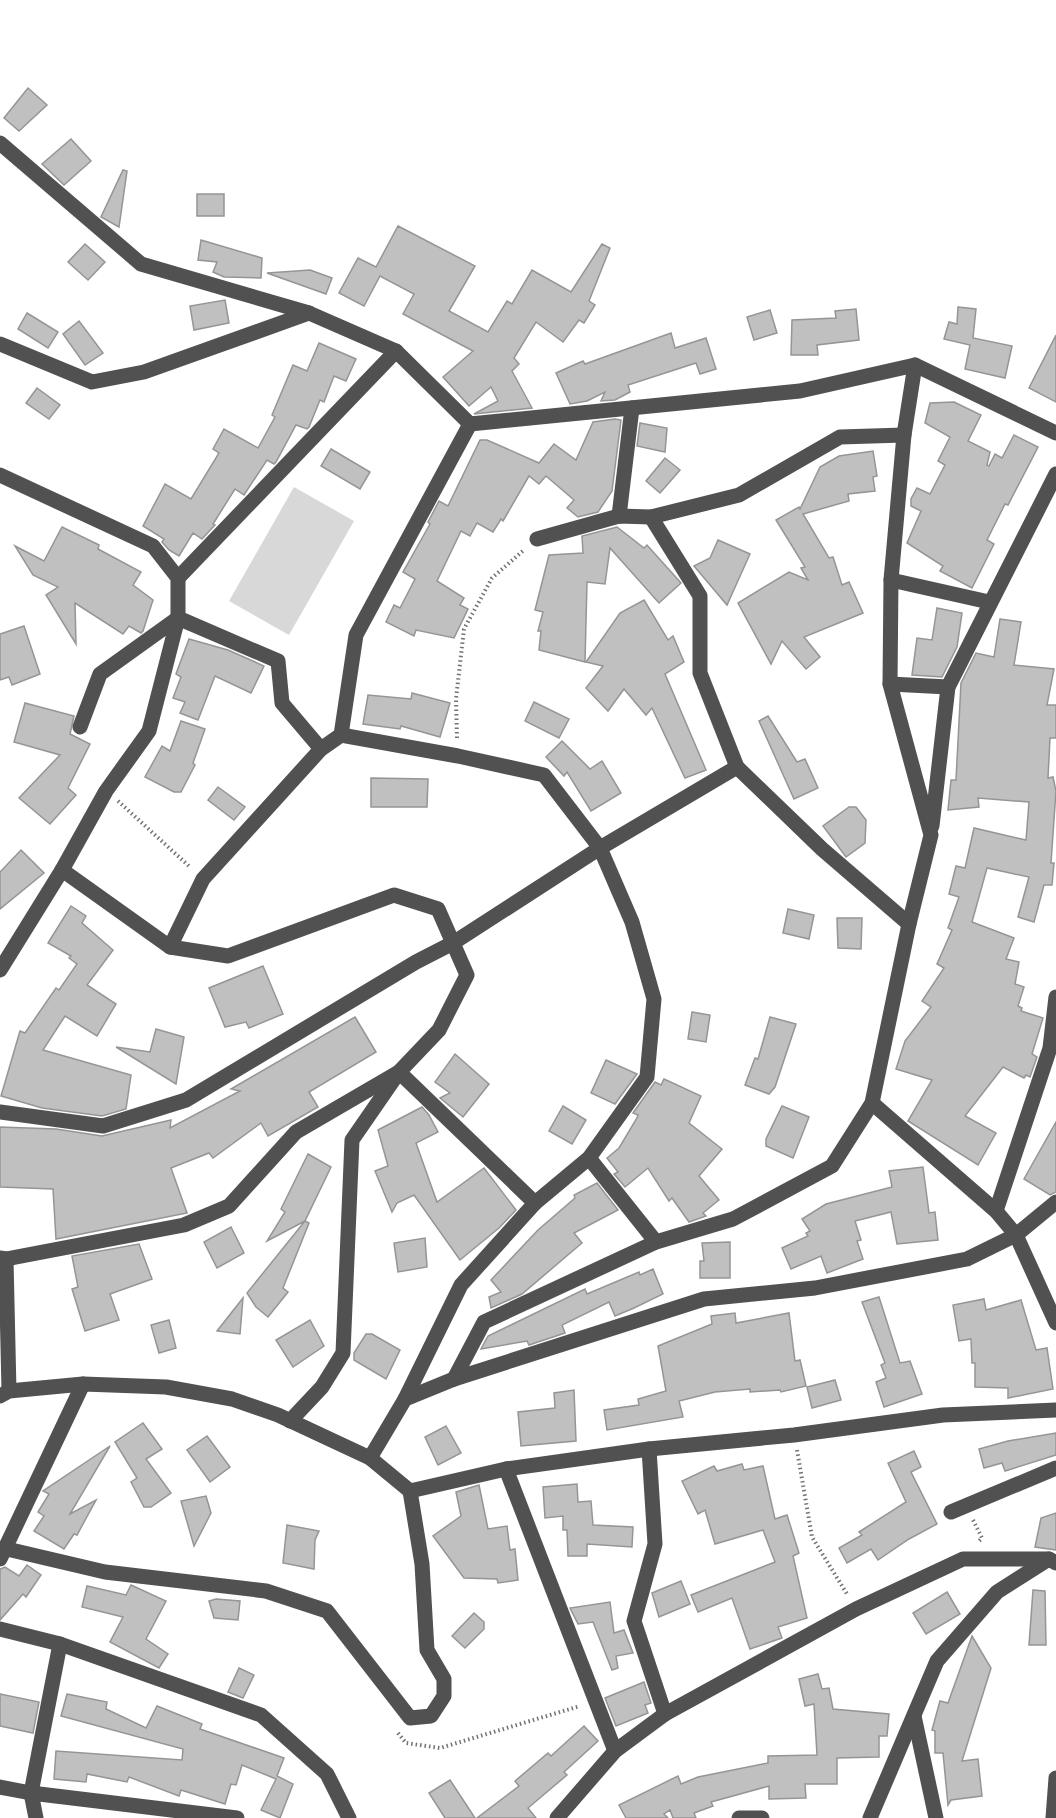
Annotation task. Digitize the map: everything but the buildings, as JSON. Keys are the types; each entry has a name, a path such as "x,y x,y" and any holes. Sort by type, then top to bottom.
{"street":[{"path":"0,142 141,264 309,313 396,351 470,424"},
{"path":"0,344 92,382 144,372 309,313"},
{"path":"178,578 396,351"},
{"path":"470,424 800,391 915,365 1056,433"},
{"path":"915,365 904,435 891,580 890,684 931,835"},
{"path":"619,516 632,408"},
{"path":"341,735 357,635 470,424"},
{"path":"537,539 619,516 651,518 739,495 840,437 904,435"},
{"path":"454,1379 484,1322 656,1242 733,1220 832,1166 872,1103 909,924 931,835 948,687 989,602 1056,474"},
{"path":"0,475 153,546 178,578 178,618 149,731 106,791 62,870 0,970"},
{"path":"651,518 700,596 700,673 737,767 822,849 909,924"},
{"path":"891,580 989,602"},
{"path":"80,728 100,674 178,618"},
{"path":"178,618 278,661 282,703 321,749"},
{"path":"890,684 948,687"},
{"path":"170,947 203,879 321,749 341,735 458,756 544,775 600,848 632,922 654,999 647,1077 589,1158 535,1203 461,1285 405,1399 370,1458"},
{"path":"0,1112 103,1126 186,1100 416,962 453,943 600,848 737,767"},
{"path":"62,870 170,947 228,956 394,895 438,909 467,975 439,1030 399,1072 352,1140 343,1353 321,1387 290,1421"},
{"path":"996,1211 1050,1048 1056,997"},
{"path":"399,1072 535,1203"},
{"path":"83,1384 4,1554 105,1572 266,1591 327,1611 410,1718 430,1716 444,1696 444,1679 428,1650 422,1564 410,1491 370,1458 290,1421 232,1399 166,1387 83,1384 5,1394 3,1258 184,1225 229,1206 296,1132 399,1072"},
{"path":"872,1103 996,1211 1016,1235 1056,1323"},
{"path":"589,1158 656,1242"},
{"path":"405,1399 454,1379 704,1299 815,1288 967,1259 1016,1235 1056,1202"},
{"path":"410,1491 506,1468 649,1449 794,1435 943,1414 1056,1410"},
{"path":"649,1449 655,1544 634,1621 665,1714"},
{"path":"506,1468 615,1751"},
{"path":"951,1512 1056,1468"},
{"path":"557,1818 615,1751 665,1714 856,1609 963,1559 1053,1561"},
{"path":"870,1818 937,1661 997,1592 1053,1561"},
{"path":"0,1629 60,1644 261,1715 327,1774 349,1818"},
{"path":"36,1818 31,1793 60,1644"},
{"path":"914,1716 936,1818"},
{"path":"1053,1818 1056,1778"},
{"path":"0,1787 31,1793 237,1818"},
{"path":"739,1818 762,1818"}],"path":[{"path":"458,756 456,699 464,629 492,578 537,539"},
{"path":"106,791 203,879"},
{"path":"794,1435 812,1537 856,1609"},
{"path":"963,1559 982,1538 967,1505"},
{"path":"401,1706 392,1712 392,1726 406,1743 440,1748 596,1701"}],"shaded area":[{"path":"294,487 354,521 289,635 229,601"}]}
